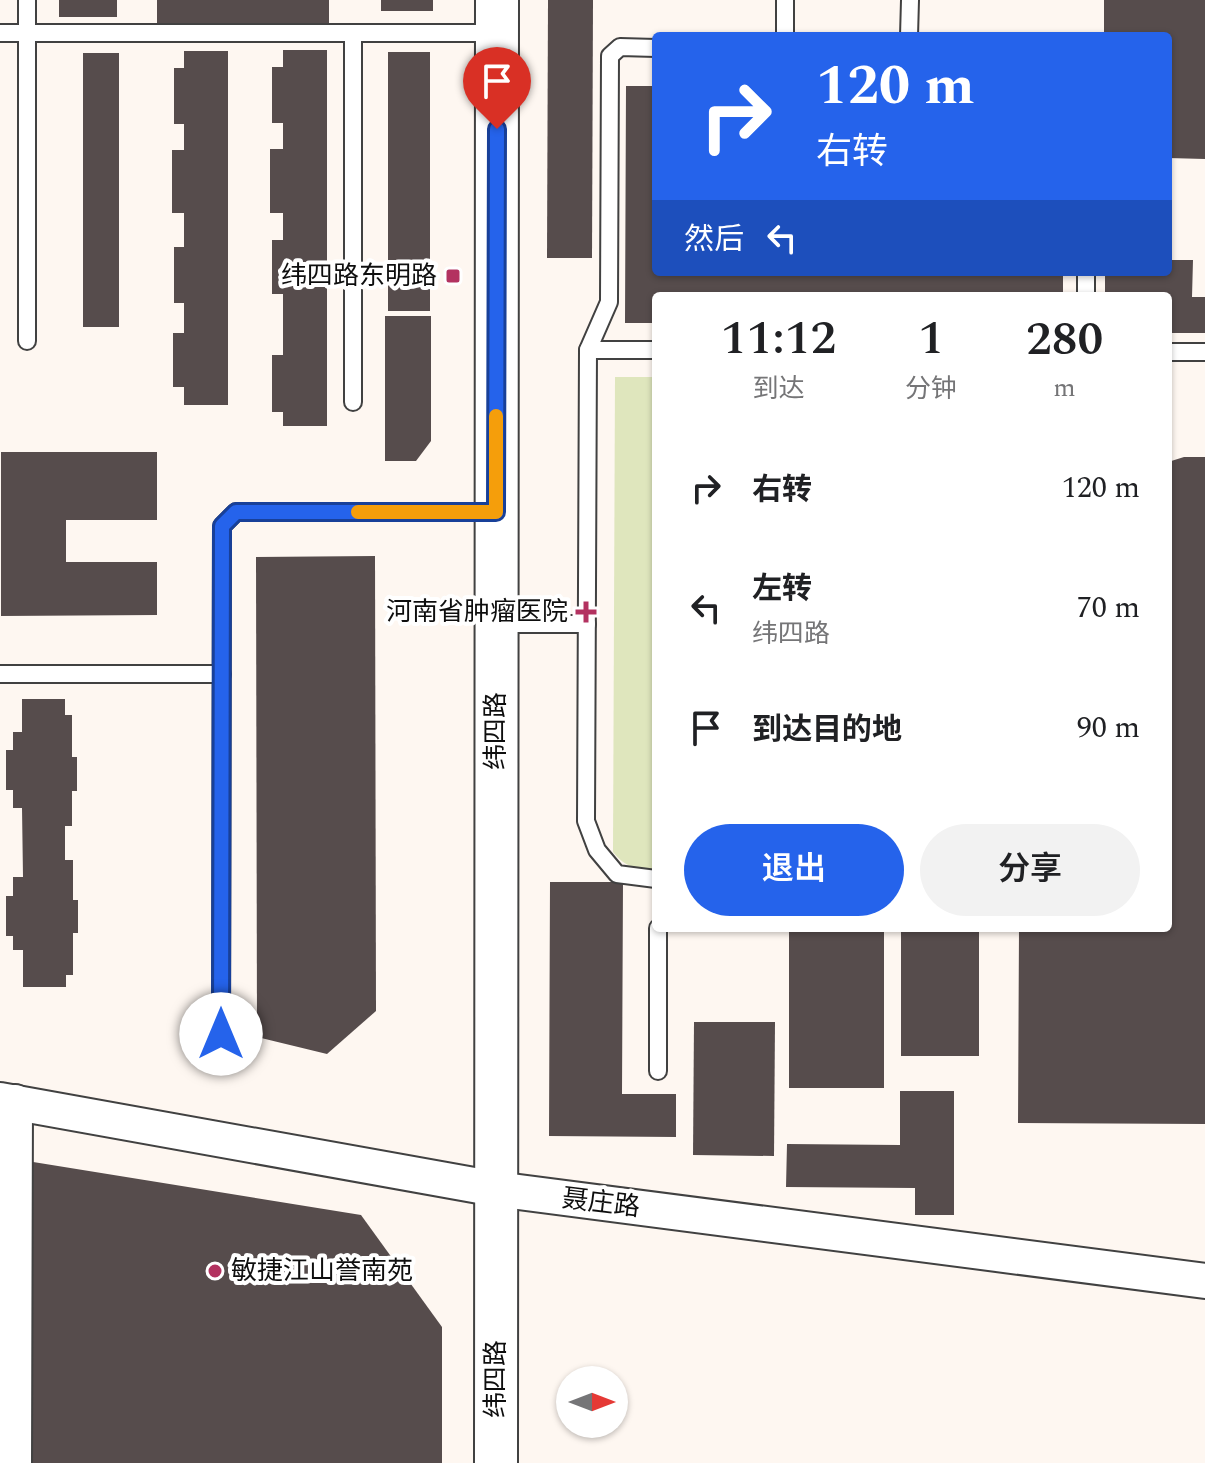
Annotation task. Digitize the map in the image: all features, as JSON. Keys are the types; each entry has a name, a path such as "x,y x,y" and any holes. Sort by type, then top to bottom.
{"street":[{"name":"纬四路","path":"496,1463 497,16"},
{"name":"聂庄路","path":"7,1101 496,1189 1205,1281"},
{"path":"7,1101 14,1463"}],"lane":[{"path":"27,0 27,341"},
{"path":"785,0 785,32"},
{"path":"909,32 910,0"},
{"path":"0,33 353,33 497,16"},
{"path":"353,33 353,402"},
{"path":"652,48 620,47 610,56 609,302 588,350 586,821 597,850 617,874 652,878"},
{"path":"588,350 652,350"},
{"path":"1172,352 1205,352"},
{"path":"221,1034 222,526 236,512 496,512"},
{"path":"496,624 587,624"},
{"path":"0,674 222,674"},
{"path":"658,932 658,1071"}],"green space":[{"path":"615,377 652,377 652,869 632,866 613,852"}],"building":[{"path":"59,0 117,0 117,17 59,17"},
{"path":"157,0 329,0 329,25 157,25"},
{"path":"381,0 433,0 433,11 381,11"},
{"path":"548,0 593,0 592,258 547,258"},
{"path":"1104,0 1205,0 1205,159 1172,158 1172,32 1104,32"},
{"path":"283,50 327,50 327,426 283,426 283,412 272,412 272,355 283,355 283,294 272,294 272,240 283,240 283,213 270,213 270,149 283,149 283,123 272,123 272,67 283,67"},
{"path":"184,51 228,51 228,405 184,405 184,387 173,387 173,333 184,333 184,303 174,303 174,247 184,247 184,213 172,213 172,150 184,150 184,124 174,124 174,68 184,68"},
{"path":"388,52 430,52 430,311 388,311"},
{"path":"83,53 119,53 119,327 83,327"},
{"path":"626,86 652,86 652,276 1063,276 1063,292 652,292 652,323 625,323"},
{"path":"1172,260 1193,260 1192,297 1205,297 1205,333 1172,333 1172,292 1105,292 1105,276 1172,276"},
{"path":"385,316 431,316 431,441 416,461 385,461"},
{"path":"1,452 157,452 157,520 66,520 66,562 157,562 157,615 1,616"},
{"path":"1205,457 1205,1124 1018,1123 1019,932 1172,932 1172,461"},
{"path":"375,556 376,1011 327,1054 257,1037 256,557"},
{"path":"22,699 65,699 65,715 72,715 72,757 77,757 77,791 72,791 72,826 65,826 65,860 73,860 73,900 78,900 78,933 73,933 73,975 66,975 66,987 23,987 23,950 13,950 13,936 6,936 6,896 13,896 13,877 23,877 22,808 13,808 13,790 6,790 6,750 13,750 13,732 22,732"},
{"path":"550,882 623,882 622,1094 676,1094 676,1137 549,1136"},
{"path":"789,932 884,932 884,1088 789,1088"},
{"path":"901,932 979,932 979,1056 901,1056"},
{"path":"694,1022 775,1022 774,1156 693,1155"},
{"path":"900,1091 954,1091 954,1215 915,1215 915,1188 786,1187 787,1144 900,1145"},
{"name":"敏捷江山誉南苑","path":"27,1161 361,1215 442,1327 442,1463 32,1463"}],"slow traffic":[{"path":"358,512 496,512 496,416"}],"place":[{"name":"纬四路东明路","path":"453,276"},
{"name":"河南省肿瘤医院","path":"586,612"},
{"name":"敏捷江山誉南苑","path":"215,1271"}],"route":[{"path":"221,1034 222,526 236,512 496,512 497,129"}]}
